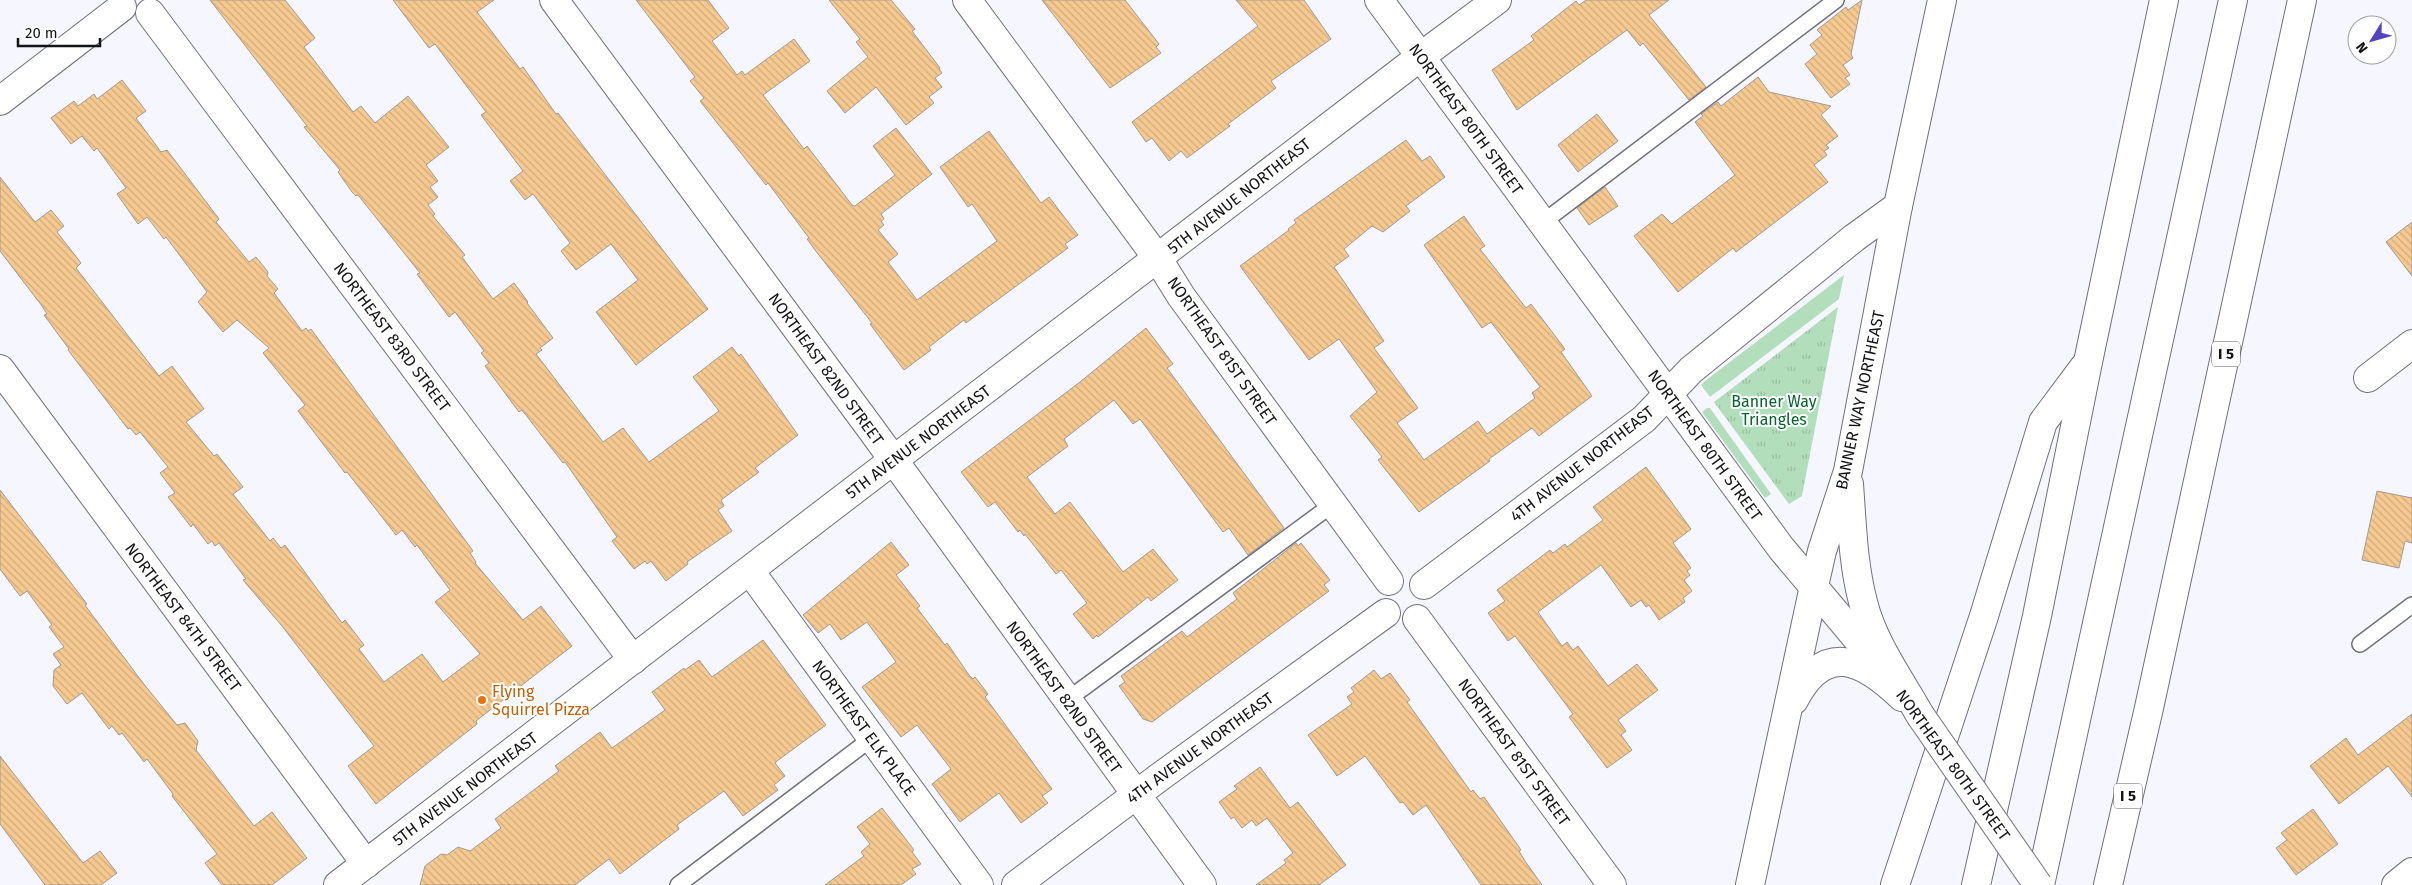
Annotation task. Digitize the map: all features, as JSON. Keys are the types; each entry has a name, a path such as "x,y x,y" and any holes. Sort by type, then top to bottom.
{"main road":[{"name":"NORTHEAST 82ND STREET","path":"554,0 894,461 1202,885"},
{"name":"NORTHEAST 81ST STREET","path":"967,0 1158,259 1181,296 1389,581"},
{"name":"NORTHEAST 80TH STREET","path":"1379,0 1781,548 1920,715 2039,885"},
{"name":"5TH AVENUE NORTHEAST","path":"338,885 1497,0"},
{"name":"BANNER WAY NORTHEAST","path":"1750,885 1822,551 1848,471 1898,206 1942,0"},
{"path":"1976,885 2037,616 2164,0"},
{"path":"2039,885 2234,0"},
{"name":"I 5","path":"2108,885 2149,708 2302,0"},
{"path":"0,101 120,4 132,16 139,16 155,6"},
{"name":"NORTHEAST 83RD STREET","path":"155,6 633,660"},
{"name":"4TH AVENUE NORTHEAST","path":"1424,585 1644,419 1691,370 1841,249 1898,206"},
{"path":"2368,378 2412,344"},
{"path":"1894,885 1984,616 2043,422 2088,362"},
{"name":"NORTHEAST 84TH STREET","path":"0,369 366,864"},
{"path":"1848,471 1854,559 1863,604 1881,646 1920,715"},
{"name":"NORTHEAST ELK PLACE","path":"750,571 979,885"},
{"path":"1400,575 1409,576 1416,578 1424,585 1428,596 1428,604 1425,611 1416,619 1399,622 1386,613 1381,598 1383,590 1389,581 1400,575"},
{"name":"4TH AVENUE NORTHEAST","path":"1016,885 1386,613"},
{"name":"NORTHEAST 81ST STREET","path":"1416,619 1612,885"},
{"path":"1789,710 1801,686 1811,675 1823,666 1842,661 1861,665 1883,679 1920,715"},
{"path":"2120,885 2149,708"},
{"path":"2396,885 2412,872"}],"lane":[{"path":"1542,223 1836,0"},
{"path":"1067,700 1333,504"},
{"path":"2360,644 2412,605"},
{"path":"678,885 872,738"}],"green space":[{"path":"1844,275 1839,299 1710,397 1701,385 1705,381"},
{"name":"Banner Way Triangles","path":"1838,307 1802,496 1789,504 1714,402"},
{"path":"1710,408 1771,494 1765,498 1702,412"}],"building":[{"path":"210,0 285,0 315,38 304,47 353,112 361,106 375,123 408,96 449,147 426,165 438,181 430,187 438,197 428,205 435,214 433,216 465,255 462,257 493,299 514,283 553,338 540,348 542,350 536,354 603,442 623,428 649,462 719,411 693,377 732,347 739,356 741,354 798,435 755,468 759,472 721,500 724,506 718,510 732,531 687,562 688,564 666,581 651,561 647,564 645,561 634,569 612,541 617,537 565,462 563,463 522,410 519,412 485,366 489,363 481,353 484,351 455,312 449,317 417,274 420,273 358,195 356,196 352,192 338,172 340,170 304,127 307,126"},
{"path":"393,0 494,0 477,12 520,69 523,67 556,114 558,113 708,309 636,365 596,312 638,280 611,244 576,270 561,251 570,243 533,194 525,200 510,181 523,171 481,115 486,112 435,44 429,48"},
{"path":"636,0 708,0 729,28 712,41 737,75 742,71 745,75 794,39 810,61 763,95 804,149 807,146 852,205 855,206 895,175 873,146 896,128 932,174 881,214 884,219 881,221 884,225 878,230 898,254 888,262 917,300 997,241 972,204 968,207 940,167 989,131 1041,203 1049,197 1078,235 1065,244 1068,248 966,323 964,320 929,347 931,350 904,370 870,324 872,323 815,250 807,239 809,238 768,183 766,185 700,101 704,98 690,81 695,77"},
{"path":"829,0 891,0 915,29 912,31 940,68 942,73 935,78 942,87 929,97 934,103 906,125 876,87 845,113 827,91 868,57 856,42 860,39"},
{"path":"1042,0 1125,0 1159,44 1156,47 1161,53 1110,88"},
{"path":"1236,0 1304,0 1331,39 1271,81 1276,88 1228,124 1230,126 1187,158 1181,151 1169,161 1152,138 1146,142 1132,122 1258,26"},
{"path":"1586,0 1669,0 1649,15 1706,87 1689,100 1643,43 1640,46 1627,30 1517,110 1492,70 1534,40 1531,36 1576,1 1579,5"},
{"path":"1862,0 1851,54 1853,58 1843,65 1850,75 1845,78 1850,84 1831,98 1805,64 1817,54 1810,45 1822,35 1817,30 1846,7 1848,10"},
{"path":"1758,77 1769,92 1831,106 1821,115 1838,136 1826,145 1829,148 1824,151 1827,155 1814,165 1828,182 1736,252 1733,248 1678,292 1634,236 1662,214 1672,224 1735,175 1695,122 1703,116 1701,114 1718,102 1721,106"},
{"path":"122,80 146,111 136,118 161,152 167,150 219,219 216,222 249,262 256,257 268,272 267,276 278,289 274,293 302,331 306,328 308,331 311,329 473,551 470,553 475,563 523,620 541,606 572,646 476,721 477,724 376,804 348,766 374,746 282,626 243,580 246,579 219,543 215,546 212,541 208,544 193,524 191,527 168,497 175,493 160,473 168,467 140,432 136,435 130,428 128,429 68,350 44,315 47,314 42,306 0,251 0,177 35,222 51,210 64,226 57,232 81,263 76,268 159,376 172,366 204,409 186,422 214,456 217,454 243,487 233,494 270,541 273,538 281,548 285,545 342,623 345,620 364,645 359,649 384,682 422,654 443,682 480,654 435,602 450,590 417,545 415,547 402,530 396,535 347,472 345,473 298,411 305,405 263,353 269,348 237,320 223,332 198,302 207,292 166,237 164,239 147,217 138,224 117,194 126,188 97,148 94,151 82,136 71,144 51,118 74,101 78,106 94,94 97,99"},
{"path":"1597,114 1618,141 1578,172 1558,145"},
{"path":"1406,140 1422,161 1430,156 1445,177 1406,206 1410,211 1383,232 1372,226 1344,249 1349,256 1334,267 1384,341 1374,348 1418,408 1397,423 1424,460 1478,421 1487,434 1535,398 1532,393 1540,387 1491,322 1482,328 1424,245 1464,216 1485,246 1480,249 1526,308 1531,304 1565,349 1561,352 1592,396 1539,436 1532,428 1419,512 1378,460 1382,457 1350,416 1377,392 1339,339 1309,360 1240,266 1289,230 1296,223 1294,220"},
{"path":"1605,187 1618,206 1589,225 1577,208"},
{"path":"2412,222 2412,276 2386,242"},
{"path":"1146,328 1173,364 1167,368 1284,528 1248,555 1229,528 1223,532 1140,419 1133,424 1114,400 1064,439 1068,446 1027,477 1055,514 1070,502 1123,572 1153,549 1178,580 1151,601 1148,597 1093,639 1073,614 1087,603 1061,570 1056,574 1025,534 1024,536 1020,530 1018,532 995,502 988,507 961,472 1080,382"},
{"path":"1646,467 1691,529 1673,543 1691,568 1687,571 1690,575 1684,580 1692,591 1683,598 1685,602 1659,620 1649,605 1646,607 1641,600 1631,607 1601,565 1538,612 1562,646 1567,642 1573,650 1578,646 1608,686 1637,664 1658,690 1618,720 1626,731 1621,735 1632,750 1607,768 1569,717 1573,714 1515,636 1508,641 1488,613 1505,601 1497,590 1550,550 1553,553 1565,544 1567,547 1603,520 1593,507"},
{"path":"0,490 87,604 85,605 143,683 177,725 185,723 198,741 196,750 254,826 272,812 307,858 272,885 222,885 205,863 217,854 172,796 173,794 147,759 144,762 122,733 119,735 112,726 109,729 82,693 67,704 53,686 54,670 61,665 53,654 64,647 49,627 52,625 27,591 20,596 0,569"},
{"path":"2377,491 2412,498 2412,543 2405,541 2399,568 2362,560"},
{"path":"891,542 909,565 896,575 920,606 917,608 945,645 947,643 969,675 973,679 975,677 988,694 985,697 1052,789 1042,796 1048,803 1021,823 999,793 960,822 932,784 951,769 917,725 901,737 862,687 896,662 867,622 841,640 830,624 818,633 803,615"},
{"path":"1296,543 1298,546 1301,543 1330,580 1324,585 1329,591 1152,722 1143,719 1119,686 1125,682 1121,676 1182,631 1187,637 1237,599 1233,593"},
{"path":"763,640 826,725 775,763 785,776 774,785 778,790 743,816 724,791 677,825 679,829 620,874 609,859 575,885 420,885 425,866 441,854 447,855 458,847 470,851 501,828 495,819 559,771 555,766 600,732 612,748 665,710 652,692 684,668 685,670 699,660 712,677"},
{"path":"1374,670 1381,679 1390,673 1410,700 1407,702 1471,792 1473,790 1480,799 1484,797 1521,850 1519,851 1542,885 1481,885 1426,805 1413,815 1403,802 1400,803 1365,756 1337,776 1308,735 1352,704 1347,697 1354,692 1351,688"},
{"path":"2412,714 2412,797 2388,766 2339,804 2310,766 2346,738 2358,755"},
{"path":"0,756 83,863 100,851 117,873 101,885 45,885 0,824"},
{"path":"1260,767 1290,808 1298,802 1346,865 1319,885 1256,885 1286,863 1284,860 1293,853 1267,818 1256,826 1252,820 1242,828 1234,817 1231,819 1219,802 1237,789 1234,786"},
{"path":"882,808 914,850 912,852 921,864 912,869 916,874 901,885 825,885 864,856 861,852 870,844 857,827"},
{"path":"2313,809 2338,844 2296,875 2276,848 2287,840 2281,833"}],"place":[{"name":"Flying Squirrel Pizza","path":"482,700"}]}
